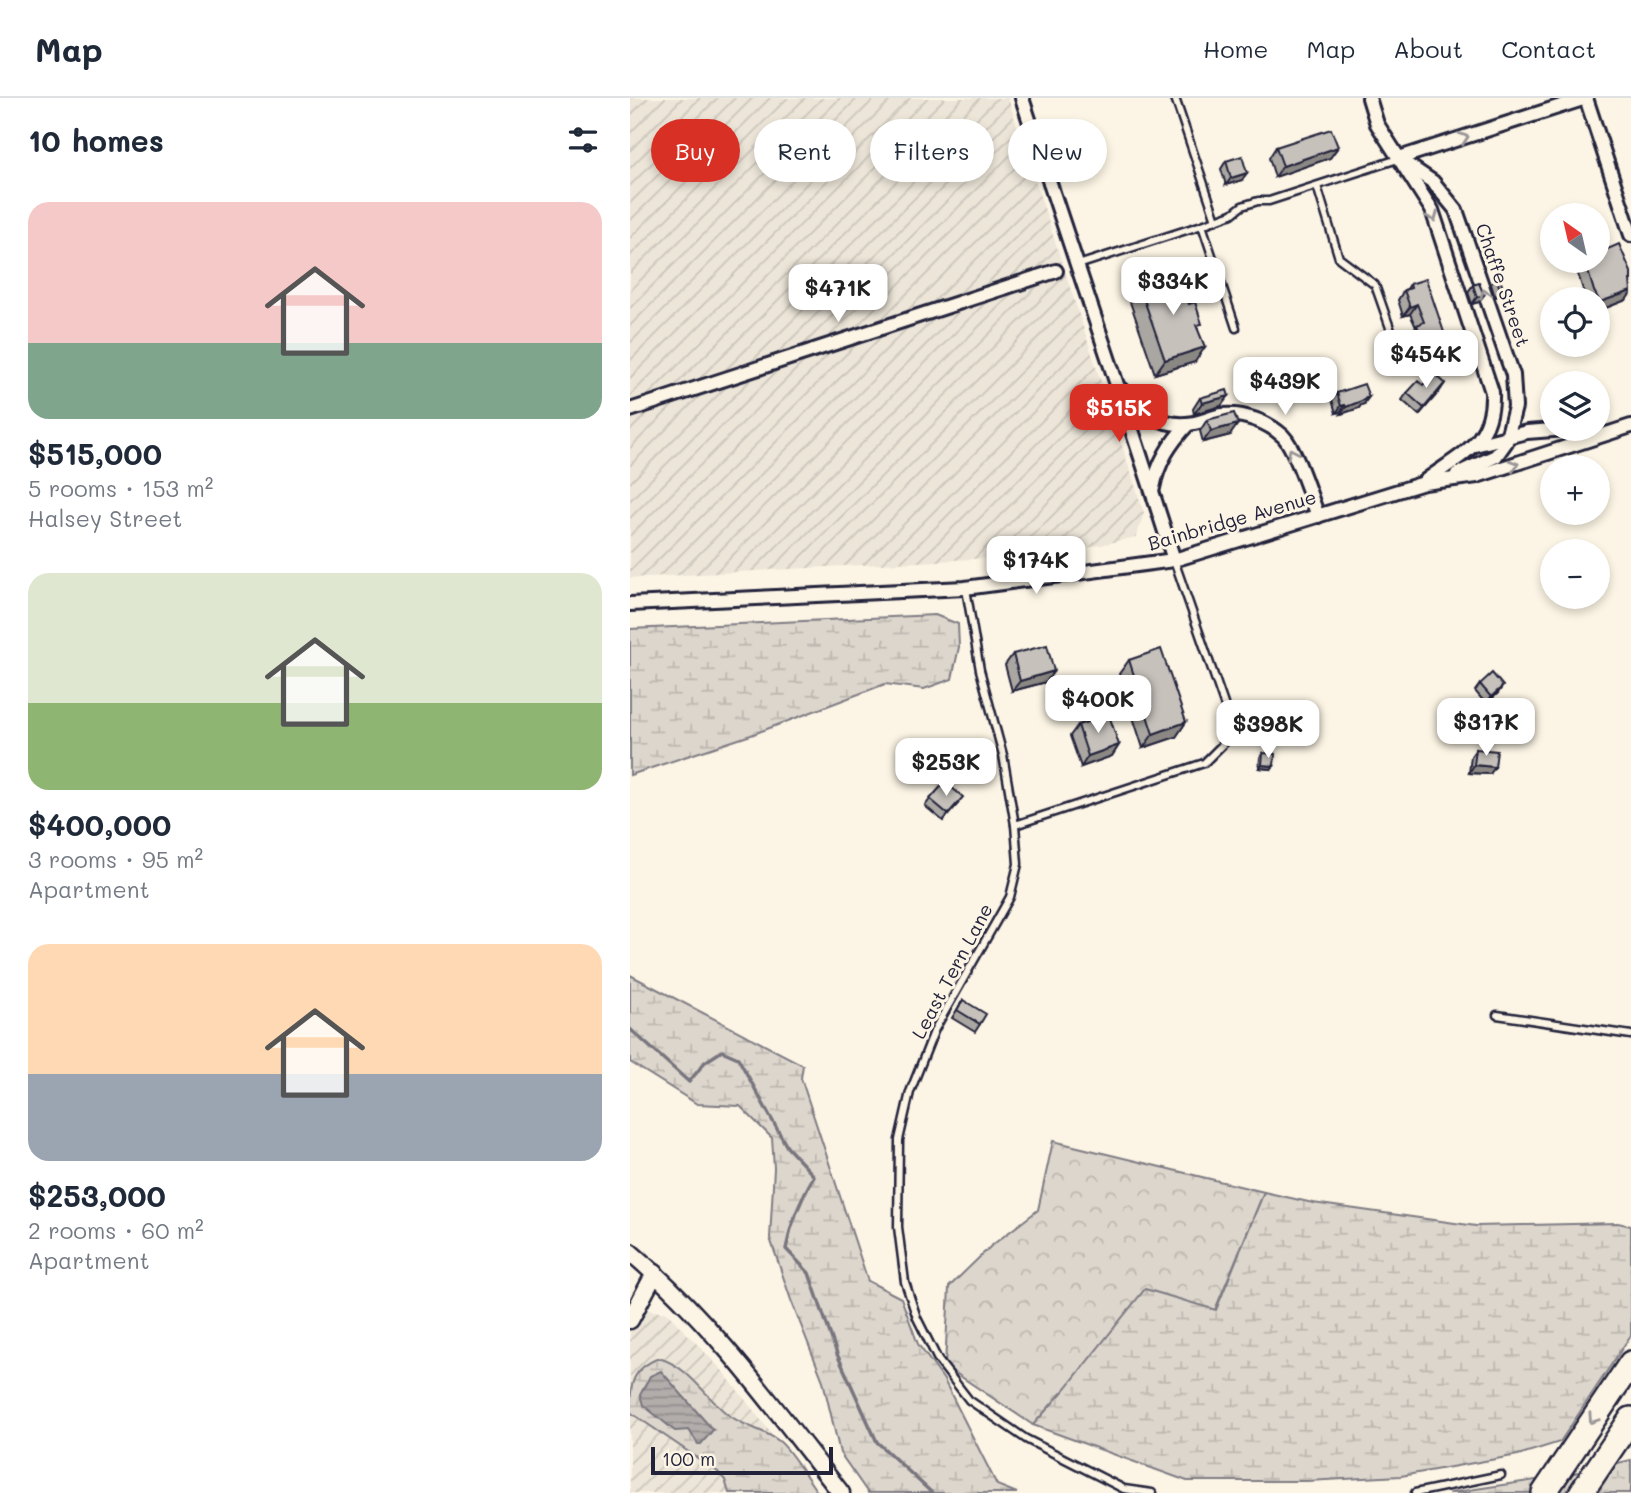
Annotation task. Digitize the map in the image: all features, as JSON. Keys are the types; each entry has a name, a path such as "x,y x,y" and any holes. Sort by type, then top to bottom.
{"highway":[{"path":"1544,1493 1631,1363"},
{"path":"1581,1493 1631,1419"}],"street":[{"path":"1022,98 1076,266 1119,386 1174,560"},
{"name":"Chaffe Street","path":"1369,98 1377,124 1432,210 1489,383 1493,410 1483,436 1470,451 1424,483"},
{"path":"1399,158 1586,98 1631,235"},
{"name":"Chaffe Street","path":"1399,158 1433,182 1456,210 1513,376 1515,407 1508,436 1496,456 1478,466 1424,483"},
{"path":"630,410 1056,271"},
{"path":"1119,386 1139,408 1160,420 1188,424 1223,415 1245,416 1285,438 1318,516"},
{"path":"1153,492 1156,473 1167,448 1188,424"},
{"name":"Bainbridge Avenue","path":"630,604 965,587 1174,560 1424,483 1477,476 1627,427"},
{"path":"1475,444 1540,431"},
{"path":"630,1252 655,1272 692,1309 758,1387 841,1493"},
{"path":"630,1320 655,1272"}],"lane":[{"path":"1175,98 1216,220"},
{"path":"1076,266 1233,214 1242,206 1269,201 1399,158"},
{"path":"1317,186 1339,258 1375,285 1395,342 1395,367"},
{"path":"1202,225 1236,328"},
{"path":"1016,825 1204,763 1233,730 1174,560"},
{"name":"Least Tern Lane","path":"965,587 980,670 1003,755 1016,825 1018,864 1010,897 935,1029 910,1092 899,1140 898,1227 905,1282 917,1318 938,1360 969,1400 1026,1439 1112,1483 1124,1489 1152,1493"},
{"path":"1497,1015 1631,1035"},
{"path":"1415,1493 1500,1475"}],"shaded area":[{"path":"630,98 1008,98 1015,119 1008,119 1008,182 1036,182 1144,513 1136,537 1060,554 630,578"},
{"path":"647,1310 667,1313 721,1369 818,1493 630,1493 630,1329 638,1315"},
{"path":"661,1371 713,1430 701,1444 698,1444 689,1430 675,1431 643,1405 640,1395 650,1376"}],"green space":[{"path":"935,615 958,624 959,647 952,679 924,689 885,684 751,735 630,775 630,629"},
{"path":"630,975 803,1065 801,1078 868,1281 901,1298 918,1344 944,1380 997,1485 1017,1493 868,1493 840,1453 823,1381 770,1238 774,1168 772,1138 740,1106 697,1104 630,1062"},
{"path":"1053,1141 1264,1192 1215,1310 1066,1388 1033,1425 945,1366 949,1287 991,1246 1038,1210"},
{"path":"1264,1192 1313,1203 1476,1226 1618,1223 1631,1226 1631,1335 1560,1442 1518,1455 1401,1476 1307,1481 1187,1481 1033,1425 1145,1289 1216,1310"},
{"path":"659,1358 679,1368 732,1417 779,1441 818,1493 729,1493 725,1480 718,1472 630,1412 634,1379 643,1367"},
{"path":"1631,1460 1631,1493 1449,1493 1556,1477"}],"building":[{"path":"1331,129 1338,147 1283,166 1276,147"},
{"path":"1242,156 1247,173 1231,178 1226,161"},
{"path":"1619,244 1631,272 1631,291 1610,298 1610,287 1593,287 1589,273 1610,273 1610,248"},
{"path":"1179,273 1189,304 1195,302 1202,324 1196,325 1205,347 1165,360 1140,288"},
{"path":"1499,276 1503,288 1500,289 1496,277"},
{"path":"1426,279 1450,350 1428,357 1417,325 1424,322 1417,304 1410,307 1404,290 1411,288 1410,284"},
{"path":"1479,283 1484,295 1477,297 1473,285"},
{"path":"1434,373 1445,383 1424,408 1407,393 1418,381 1423,385"},
{"path":"1364,384 1369,397 1346,407 1341,406 1337,393"},
{"path":"1227,390 1229,396 1202,403 1200,398"},
{"path":"1234,413 1238,424 1211,431 1207,420"},
{"path":"1047,645 1054,671 1020,681 1013,654"},
{"path":"1161,649 1186,722 1153,734 1129,660"},
{"path":"1492,673 1503,686 1491,697 1480,684"},
{"path":"1109,715 1119,745 1088,756 1078,725"},
{"path":"1476,749 1497,751 1495,767 1474,765"},
{"path":"1263,753 1275,754 1274,766 1262,765"},
{"path":"945,782 963,797 948,814 930,799"},
{"path":"963,1000 986,1014 980,1024 957,1010"}],"waterway":[{"path":"630,1029 689,1082 705,1062 722,1051 738,1058 787,1147 814,1176 797,1211 786,1249 809,1273 837,1354 877,1442 932,1493"}]}
